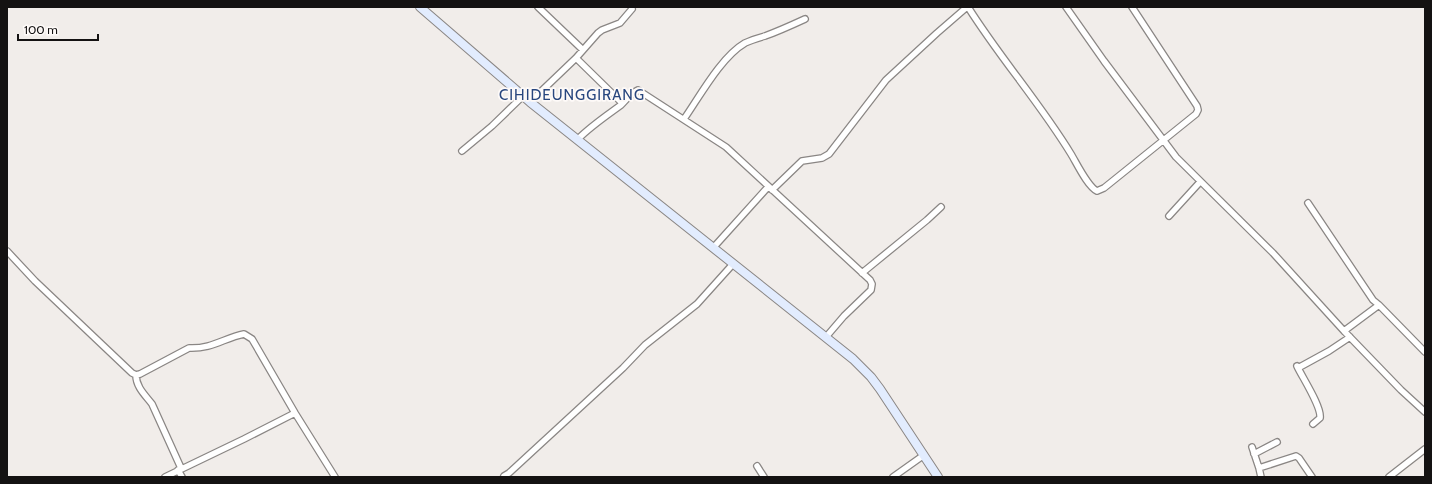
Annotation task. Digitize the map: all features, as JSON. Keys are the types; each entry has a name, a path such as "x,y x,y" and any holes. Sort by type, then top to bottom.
{"main road":[{"path":"420,7 530,102 853,359 871,377 938,477"}],"street":[{"path":"538,7 583,50"},
{"path":"713,248 770,189 802,161 822,158 829,154 886,80 937,32 967,7 1022,82 1065,144 1095,191 1104,188 1196,114 1198,108 1132,7"},
{"path":"1066,7 1104,61 1176,157 1273,252 1344,331 1401,390 1425,412"},
{"path":"530,102 576,58 598,33 620,23 632,9"},
{"path":"684,119 728,57 737,49 752,40 805,20"},
{"path":"576,58 622,103"},
{"path":"578,140 587,130 638,90 726,147 872,284 871,290 844,316 826,337"},
{"path":"462,151 492,126 523,96"},
{"path":"1169,216 1200,182"},
{"path":"1308,203 1374,300 1425,352"},
{"path":"862,273 941,207"},
{"path":"7,251 34,281 118,361 136,375"},
{"path":"504,476 623,368 645,345 697,304 733,264"},
{"path":"1344,331 1380,305"},
{"path":"136,375 189,348 215,345 244,334 252,339 257,346 294,413 335,477"},
{"path":"1313,424 1320,418 1321,413 1297,367 1329,351 1350,337"},
{"path":"136,375 137,382 146,398 152,404 182,477"},
{"path":"165,477 294,413"},
{"path":"1254,454 1277,442"},
{"path":"1252,447 1261,477"},
{"path":"1389,477 1425,449"},
{"path":"893,477 924,455"},
{"path":"1259,468 1296,456 1312,477"},
{"path":"757,466 764,477"}],"district":[{"name":"CIHIDEUNGGIRANG","path":"572,95"}]}
